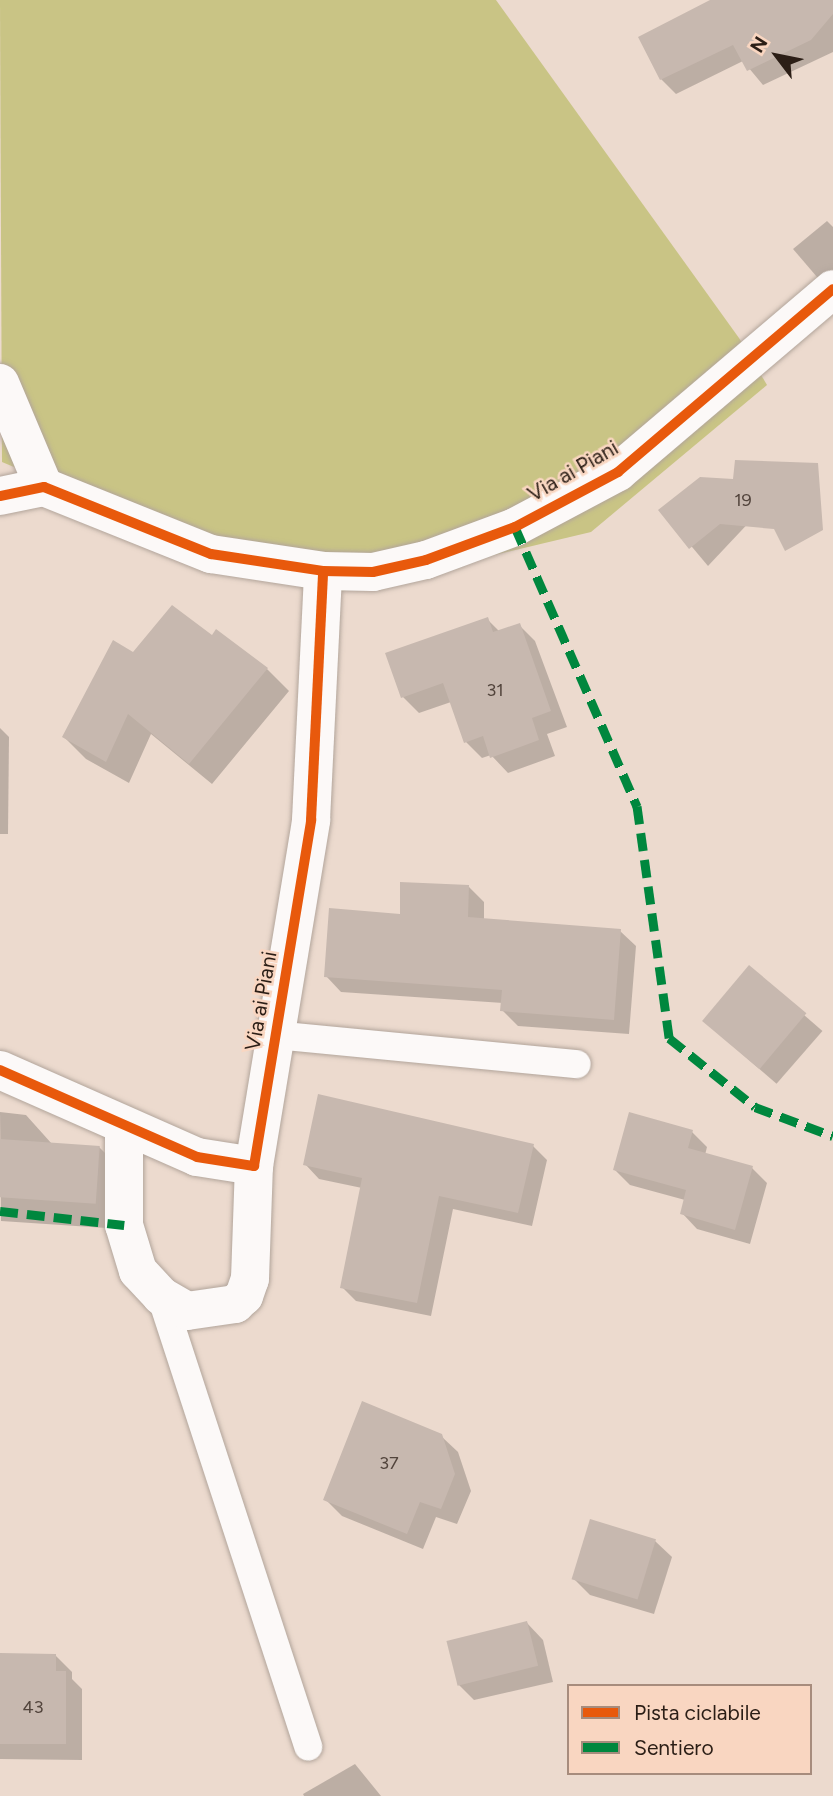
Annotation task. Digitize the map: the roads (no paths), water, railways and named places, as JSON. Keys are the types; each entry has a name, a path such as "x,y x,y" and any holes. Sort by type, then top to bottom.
{"street":[{"name":"Via ai Piani","path":"44,487 211,554 323,570 373,572 426,560 515,527 618,472 833,289"},
{"path":"0,383 44,487 0,496"},
{"name":"Via ai Piani","path":"124,1126 124,1224 138,1271 161,1296 187,1311 234,1304 244,1296 250,1279 254,1166 311,820 323,570"},
{"path":"0,1070 197,1157 254,1166"}],"lane":[{"name":"Via ai Piani","path":"274,1035 577,1064"},
{"path":"161,1296 308,1746"}]}
